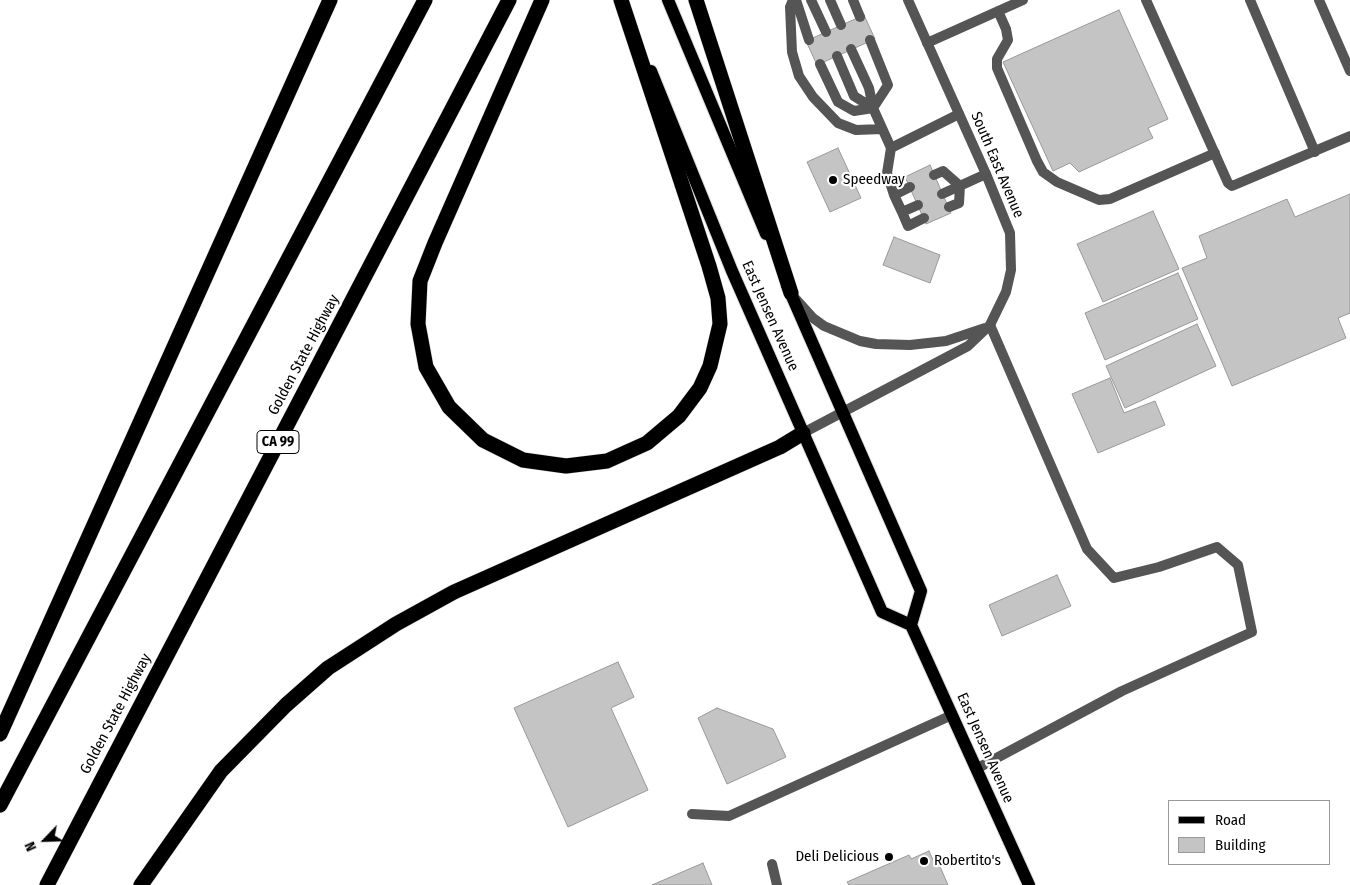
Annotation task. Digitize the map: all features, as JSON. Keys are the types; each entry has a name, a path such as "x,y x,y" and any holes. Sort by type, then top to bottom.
{"highway":[{"path":"0,734 330,0"},
{"path":"0,805 425,0"},
{"name":"Golden State Highway","path":"47,885 509,0"},
{"path":"542,0 434,243 420,281 418,324 426,367 449,407 462,420 483,440 523,460 566,466 607,461 648,443 679,416 700,388 710,366 720,324 718,298 709,266 622,0"},
{"path":"696,0 791,293"},
{"path":"141,885 221,770 266,724 328,668 396,624 454,592 780,447 803,434"}],"main road":[{"name":"East Jensen Avenue","path":"622,0 693,176 803,434 882,612 911,625"},
{"name":"East Jensen Avenue","path":"668,0 791,293 921,591 911,625 1027,884"}],"street":[{"path":"794,0 809,40"},
{"path":"794,0 790,7 792,52 799,76 813,97 838,123 856,130 882,128"},
{"path":"811,0 826,32"},
{"path":"830,0 841,26"},
{"path":"853,0 860,17"},
{"name":"South East Avenue","path":"803,434 968,346 990,325 1006,292 1012,254 1010,233 986,174 908,0"},
{"path":"927,43 1023,0"},
{"path":"1146,0 1228,183 1232,186 1237,186 1350,136"},
{"path":"1250,0 1315,152"},
{"path":"1319,0 1350,71"},
{"path":"998,11 1006,29 1008,40 998,59 997,68 1037,161 1043,172 1057,182 1099,200 1110,199 1215,154"},
{"path":"820,64 838,102 854,111 872,108 888,85 870,40"},
{"path":"852,49 869,88 872,108 891,148 886,173 894,195 908,226 924,218"},
{"path":"837,56 854,96 872,108"},
{"path":"891,148 959,114"},
{"path":"934,175 944,171 960,186"},
{"path":"942,194 986,174"},
{"path":"949,207 958,203 960,186"},
{"path":"894,195 910,187"},
{"path":"902,212 918,205"},
{"path":"791,293 813,318 824,326 860,341 876,344 910,345 946,341 990,325 1087,549 1114,578 1159,567 1217,547 1238,564 1252,632 1122,691 976,769"},
{"path":"692,814 729,816 952,715"},
{"path":"772,864 777,885"}],"building":[{"path":"1119,10 1168,119 1148,128 1153,138 1079,172 1070,163 1053,171 1003,62"},
{"path":"864,15 875,39 817,65 806,41"},
{"path":"838,148 861,198 830,212 807,162"},
{"path":"930,165 951,213 926,224 905,177"},
{"path":"1350,194 1350,313 1338,318 1346,338 1232,386 1182,268 1207,258 1199,236 1287,199 1295,217"},
{"path":"1153,211 1179,269 1103,302 1077,244"},
{"path":"894,237 940,255 930,283 883,265"},
{"path":"1178,273 1198,319 1105,360 1085,313"},
{"path":"1197,324 1216,366 1125,408 1106,366"},
{"path":"1110,378 1124,413 1155,401 1165,425 1098,453 1072,394"},
{"path":"1057,575 1071,606 1002,636 989,605"},
{"path":"618,662 634,697 611,708 648,790 568,827 514,708"},
{"path":"717,708 773,729 786,757 727,784 698,718"},
{"path":"929,851 935,864 938,862 948,885 849,885 847,882 909,855 911,859"},
{"path":"703,863 712,885 652,885"}],"place":[{"name":"Speedway","path":"833,180"},
{"name":"Deli Delicious","path":"889,857"},
{"name":"Robertito's","path":"924,861"}]}
